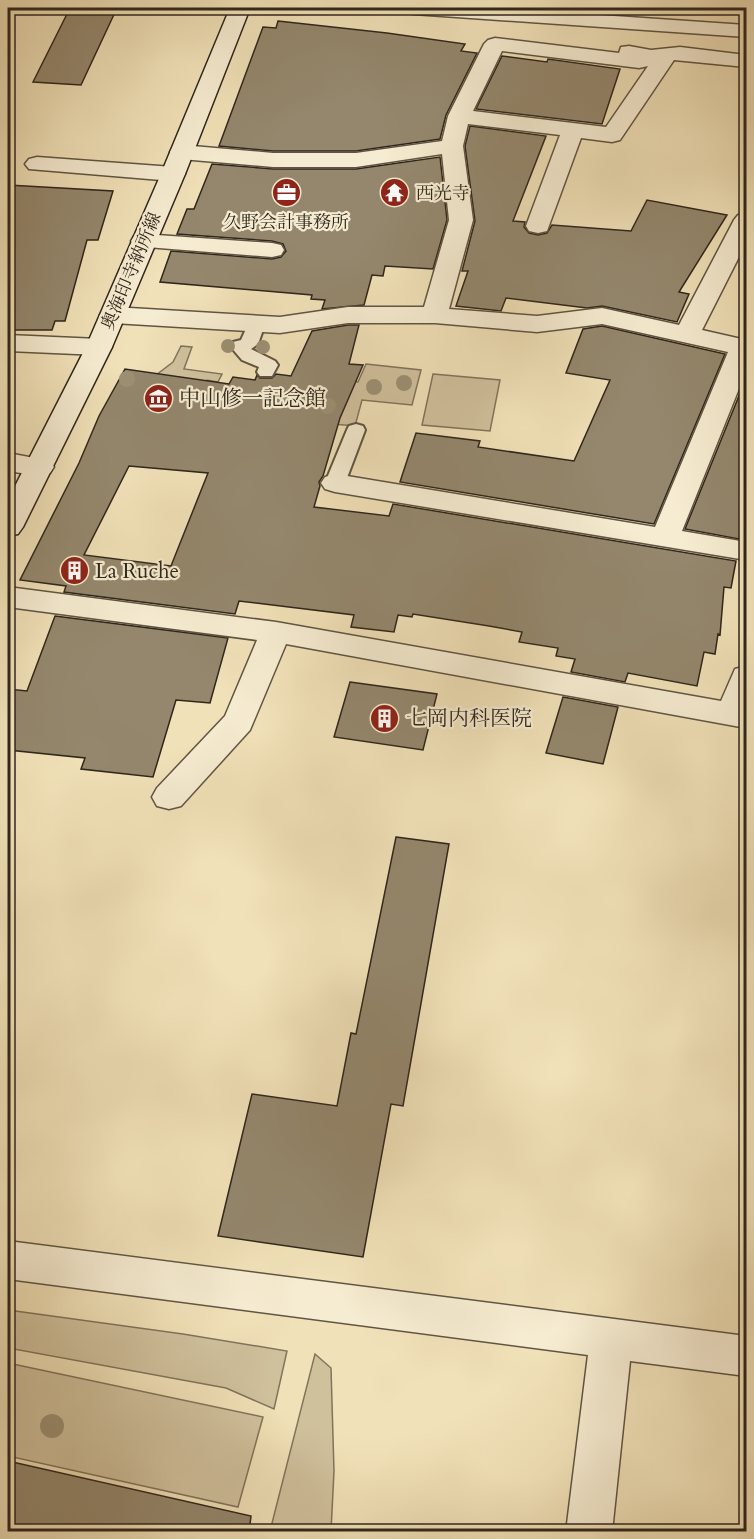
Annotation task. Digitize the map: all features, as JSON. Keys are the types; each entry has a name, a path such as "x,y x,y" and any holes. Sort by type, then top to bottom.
{"street":[{"name":"奥海印寺納所線","path":"8,528 99,347 240,8"},
{"path":"413,8 747,31"},
{"path":"434,9 659,55"},
{"path":"435,315 461,220 452,146 459,116 495,44 639,62 659,55 680,52 747,61"},
{"path":"459,116 612,135 659,55"},
{"path":"538,226 573,130"},
{"path":"37,164 356,160 403,156 452,146"},
{"path":"687,335 747,220"},
{"path":"143,241 272,249"},
{"path":"113,315 280,325 348,315 435,315 537,324 602,316 745,348 665,538"},
{"path":"8,343 99,347"},
{"path":"8,462 40,467"},
{"path":"335,483 747,551"},
{"path":"8,597 276,632 740,715 747,677"},
{"path":"169,797 239,722 276,632"},
{"path":"8,1260 747,1356"},
{"path":"590,1532 611,1339"}],"lane":[{"path":"256,324 249,344 239,346 248,356 269,365 266,372"},
{"path":"335,483 356,430"}],"shaded area":[{"path":"181,346 192,347 184,369 222,374 218,382 207,380 206,383 156,375 173,362"},
{"path":"366,364 421,370 412,405 362,400 355,426 299,421 318,377 358,382"},
{"path":"433,374 500,380 490,431 422,425"},
{"path":"8,1310 287,1351 274,1409 226,1388 8,1348"},
{"path":"315,1354 331,1368 334,1471 331,1531 270,1531"},
{"path":"8,1363 263,1417 238,1507 8,1456"}],"building":[{"path":"70,8 117,8 81,85 33,82"},
{"path":"278,21 465,44 461,51 477,53 446,115 440,139 356,151 273,151 219,146 263,27 276,28"},
{"path":"502,56 547,62 548,59 620,69 602,124 476,109"},
{"path":"470,126 546,136 513,221 525,222 524,227 529,233 538,235 547,233 552,225 631,231 647,200 727,215 679,292 689,294 677,322 602,306 587,308 506,298 501,311 456,306 468,271 462,271 475,221 465,146"},
{"path":"440,157 447,220 433,269 385,266 383,276 372,275 364,305 322,309 325,300 311,299 312,295 160,282 171,251 272,259 281,257 286,251 283,244 272,241 177,234 187,209 194,209 212,164 273,169 356,169"},
{"path":"8,185 113,191 98,240 87,240 65,321 55,321 52,330 8,330"},
{"path":"359,325 349,364 363,365 340,418 323,476 319,482 314,507 389,516 393,504 736,561 731,588 724,587 720,635 718,634 715,654 704,652 697,686 628,673 625,682 571,672 575,659 556,656 558,648 519,642 522,632 413,614 412,617 398,615 394,632 351,627 354,615 239,601 235,614 64,592 66,586 20,580 79,463 99,416 125,369 229,384 233,377 255,380 257,375 260,378 272,378 276,374 291,376 312,331","holes":["129,466 208,473 171,566 84,555"]},
{"path":"602,326 725,354 654,524 400,482 416,433 480,441 478,447 574,461 610,380 566,373 583,329"},
{"path":"747,376 747,509 739,539 685,529"},
{"path":"55,616 228,638 210,703 176,700 153,777 81,769 85,758 8,750 8,689 27,691"},
{"name":"七岡内科医院","path":"350,682 437,694 423,750 334,737"},
{"path":"563,697 618,707 603,764 546,753"},
{"path":"396,837 449,844 403,1106 391,1104 363,1257 218,1236 252,1094 337,1106 351,1033 356,1034"},
{"path":"8,1461 251,1516 249,1532 8,1532"}],"place":[{"name":"久野会計事務所","path":"286,193"},
{"name":"西光寺","path":"395,193"},
{"name":"中山修一記念館","path":"158,398"},
{"name":"La Ruche","path":"74,571"},
{"name":"七岡内科医院","path":"385,718"}]}
